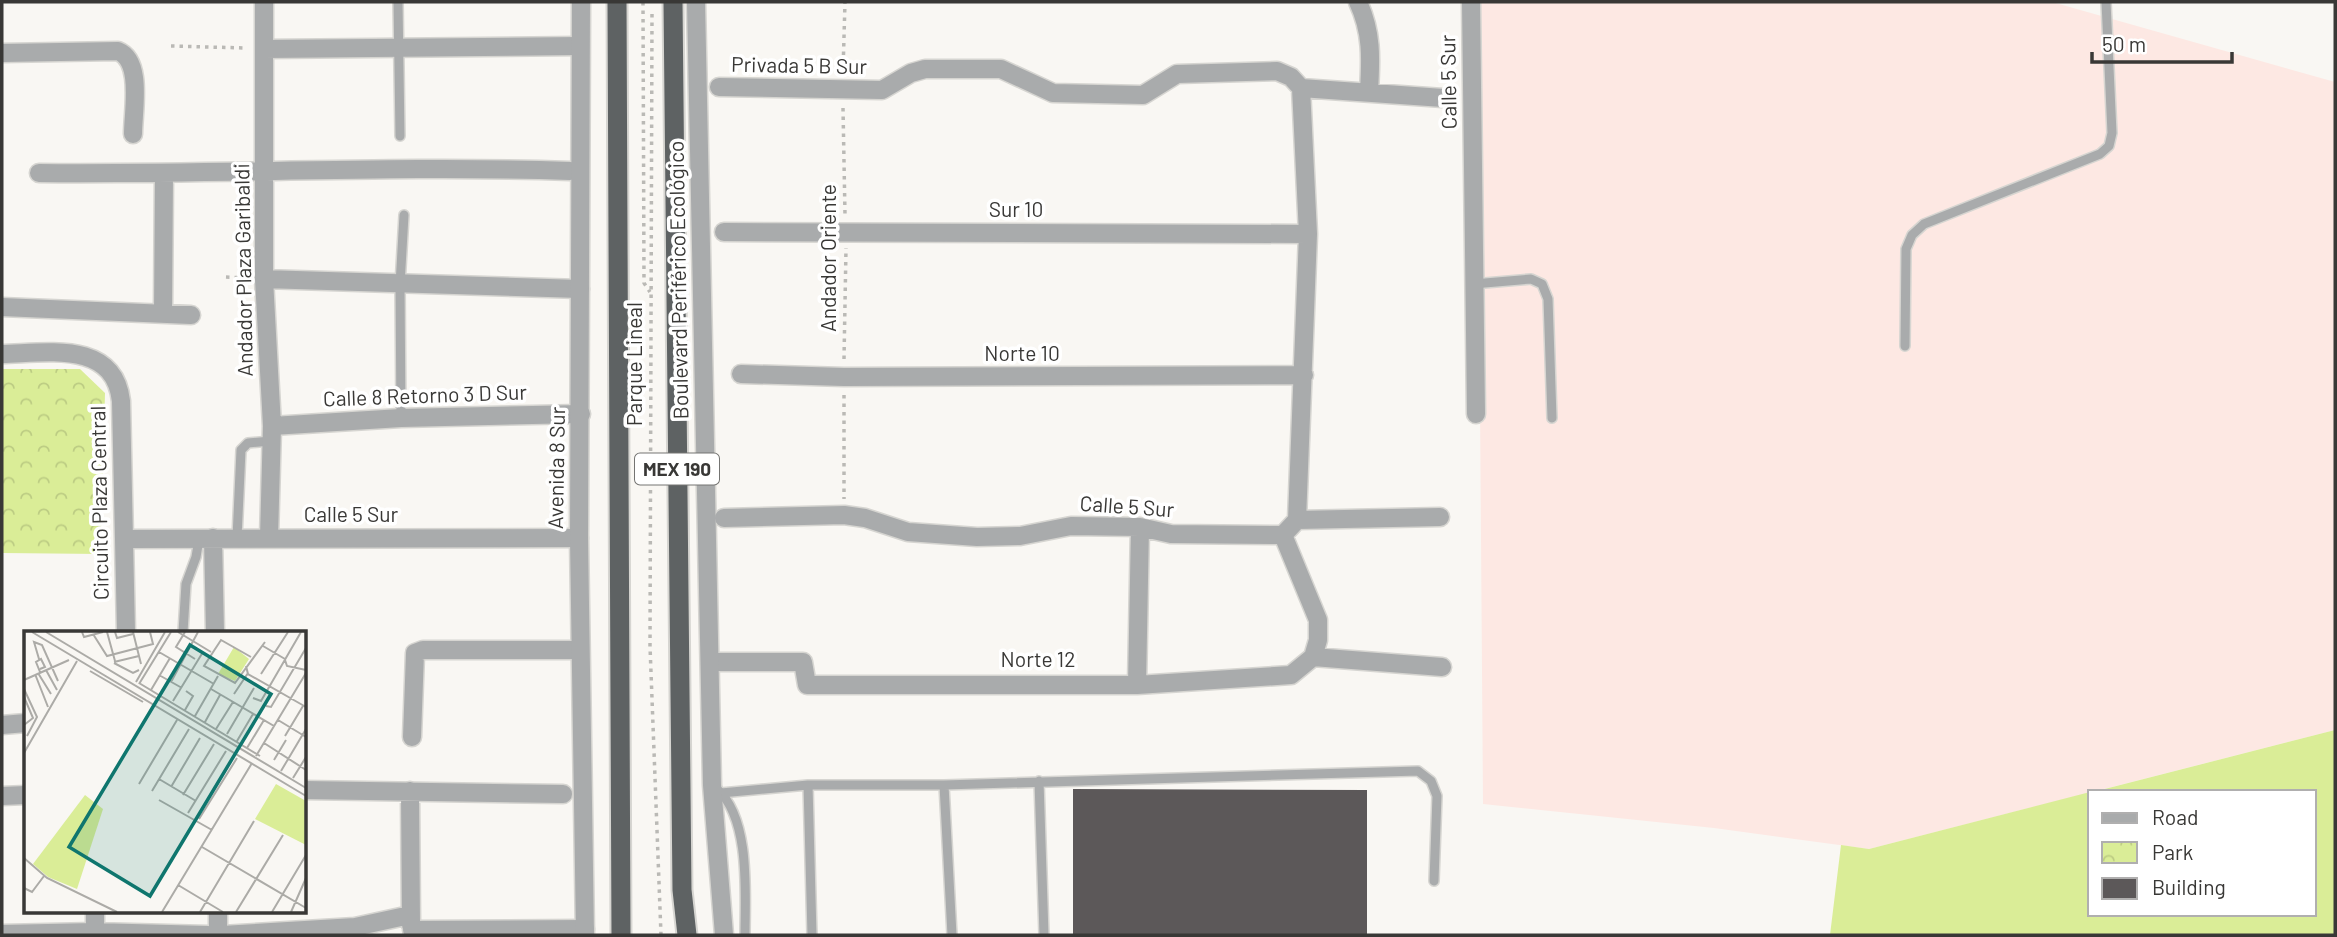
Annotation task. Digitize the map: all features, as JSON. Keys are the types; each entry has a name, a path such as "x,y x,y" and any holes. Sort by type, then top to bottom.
{"highway":[{"name":"MEX 190","path":"617,2 619,935"},
{"name":"Boulevard Periférico Ecológico","path":"673,2 682,890 687,935"}],"street":[{"name":"Andador Plaza Garibaldi","path":"264,2 264,279 272,433 269,538"},
{"name":"Avenida 8 Sur","path":"580,2 579,538 585,932"},
{"name":"Boulevard Periférico Ecológico","path":"696,2 710,663 724,935"},
{"path":"1358,2 1371,44 1369,91"},
{"name":"Calle 5 Sur","path":"1471,2 1476,414"},
{"path":"264,49 580,46"},
{"path":"2,53 118,51 127,54 132,65 133,134"},
{"name":"Privada 5 B Sur","path":"719,87 882,90 911,73 925,69 1001,69 1053,93 1143,95 1177,74 1277,71 1291,77 1301,88 1443,98"},
{"path":"1301,88 1308,234 1304,375 1297,520 1283,535 1318,620 1318,640 1313,657 1441,667"},
{"path":"39,173 398,167 570,171"},
{"path":"163,314 164,173"},
{"name":"Sur 10","path":"724,232 1308,234"},
{"path":"264,279 580,289"},
{"path":"2,307 191,314"},
{"name":"Circuito Plaza Central","path":"2,354 76,352 89,355 101,363 120,390 126,631"},
{"name":"Norte 10","path":"741,374 844,377 1304,375"},
{"name":"Calle 8 Retorno 3 D Sur","path":"272,433 401,418 581,414"},
{"name":"Calle 5 Sur","path":"724,518 844,515 865,518 908,532 977,537 1020,536 1072,526 1140,527 1171,534 1283,535"},
{"path":"1297,520 1440,517"},
{"path":"1137,685 1140,527"},
{"path":"206,538 215,631"},
{"name":"Calle 5 Sur","path":"124,539 579,538"},
{"path":"412,737 415,653 423,650 580,650"},
{"name":"Norte 12","path":"710,663 803,662 807,685 1137,685 1291,676 1313,657"},
{"path":"2,725 24,723"},
{"path":"306,790 563,794"},
{"path":"410,791 411,927"},
{"path":"2,796 24,795"},
{"path":"94,934 95,912"},
{"path":"218,912 220,935 368,926 585,932"},
{"path":"2,934 208,935"}],"lane":[{"path":"398,2 400,136"},
{"path":"1905,346 1906,249 1912,235 1924,224 2100,154 2109,146 2112,133 2106,2"},
{"path":"401,418 400,285 404,215"},
{"path":"1473,284 1531,279 1542,284 1548,299 1552,418"},
{"path":"2,299 2,307"},
{"path":"237,538 241,450 248,443 272,433"},
{"path":"183,631 186,584 206,538"},
{"path":"716,789 1418,771 1431,780 1437,796 1434,881"},
{"path":"1039,781 1044,935"},
{"path":"808,785 812,935"},
{"path":"944,785 952,935"},
{"path":"716,789 734,817 745,860 745,935"}],"path":[{"path":"643,2 644,283 651,293"},
{"name":"Parque Lineal","path":"652,2 650,646 662,935"},
{"name":"Andador Oriente","path":"844,515 846,232 842,89 845,2"},
{"path":"171,46 264,49"}],"shaded area":[{"path":"1477,2 2052,2 2335,82 2335,730 2100,790 2088,790 2088,793 1869,849 1714,828 1483,804"}],"green space":[{"path":"2,369 80,369 105,393 101,554 2,553"},
{"path":"2335,730 2335,935 1830,935 1841,845 1869,849 2088,793 2088,916 2316,916 2316,790 2101,790"}],"building":[{"path":"1073,789 1367,790 1367,935 1073,935"}]}
